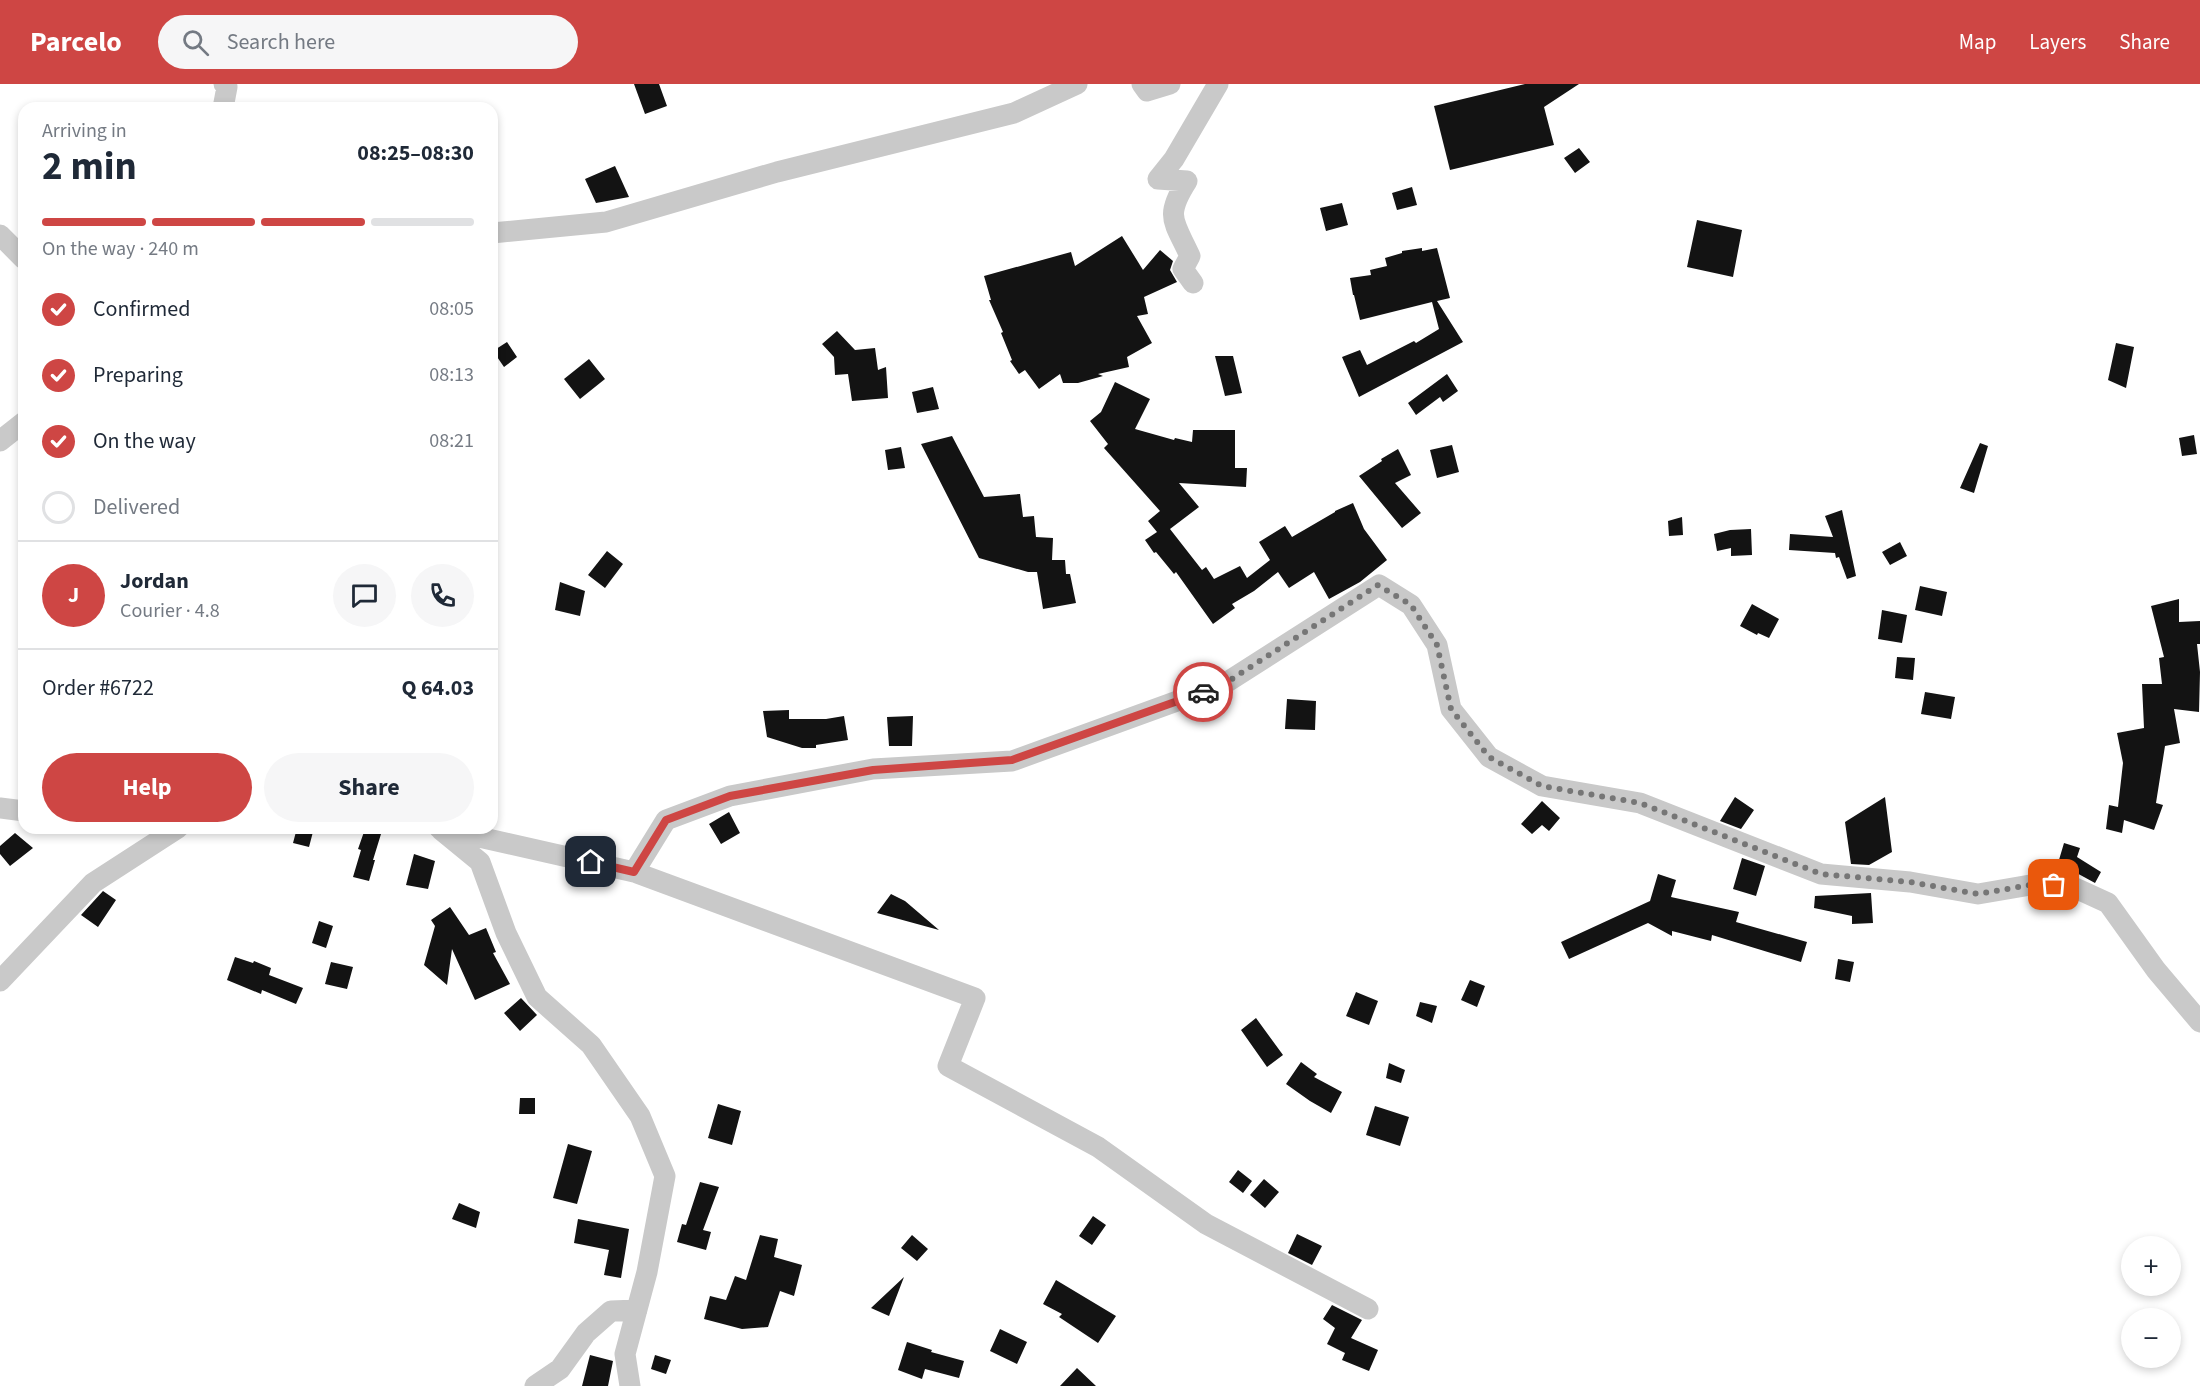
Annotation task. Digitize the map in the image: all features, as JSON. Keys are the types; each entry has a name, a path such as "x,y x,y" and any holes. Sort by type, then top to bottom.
{"street":[{"path":"224,84 227,87 225,102"},
{"path":"498,231 606,222 777,172 1014,113 1077,84"},
{"path":"1142,84 1147,91 1170,84"},
{"path":"1193,284 1183,269 1190,256 1172,216 1176,199 1186,181 1158,179 1174,159 1218,84"},
{"path":"0,235 18,253"},
{"path":"0,441 18,427"},
{"path":"634,872 666,820 730,796 873,770 1012,760 1224,684 1378,585 1411,605 1437,645 1451,709 1489,757 1542,786 1640,803 1821,874 1910,882 1978,894 2036,884 2073,887 2108,903 2156,970 2200,1022"},
{"path":"0,808 18,811"},
{"path":"0,981 93,883 164,834"},
{"path":"446,834 480,862 506,933 537,997 591,1045 640,1116 665,1176 647,1272 625,1354 630,1386"},
{"path":"466,834 634,872 975,998 948,1066 1098,1147 1206,1224 1368,1309"},
{"path":"534,1386 560,1369 586,1333 611,1311 637,1310"}],"building":[{"path":"634,84 659,84 667,106 645,114"},
{"path":"1525,84 1579,84 1544,107 1554,145 1450,170 1434,106"},
{"path":"1579,148 1590,162 1575,173 1564,158"},
{"path":"615,166 629,197 596,203 585,179"},
{"path":"1412,187 1417,205 1397,210 1392,193"},
{"path":"1342,203 1348,225 1326,231 1320,208"},
{"path":"1697,220 1742,230 1733,277 1687,267"},
{"path":"1122,236 1143,270 1160,250 1173,261 1170,270 1177,282 1144,297 1148,314 1137,316 1152,343 1127,357 1129,367 1098,374 1103,376 1078,383 1063,383 1060,374 1039,389 1025,370 1019,374 1010,361 1012,360 1001,333 1003,332 989,300 991,300 984,276 1071,252 1075,266"},
{"path":"1422,248 1422,251 1437,248 1450,298 1437,301 1463,342 1359,397 1342,357 1360,350 1367,365 1414,341 1416,343 1439,329 1432,302 1360,320 1350,278 1371,275 1370,270 1387,266 1385,258 1402,253 1402,251"},
{"path":"837,331 855,350 875,348 878,370 886,367 888,398 852,401 848,374 835,375 834,357 822,344"},
{"path":"507,342 517,357 504,367 498,358 498,348"},
{"path":"2116,343 2134,347 2126,388 2108,380"},
{"path":"1215,356 1233,356 1242,393 1225,396"},
{"path":"589,359 605,379 580,399 564,379"},
{"path":"1447,374 1458,391 1443,402 1440,397 1416,415 1408,403"},
{"path":"1115,382 1150,399 1135,429 1174,440 1175,438 1192,442 1193,430 1235,430 1235,468 1247,468 1246,487 1179,483 1199,507 1170,529 1202,570 1206,567 1214,579 1240,566 1247,578 1270,560 1259,542 1285,526 1292,537 1353,503 1364,529 1387,560 1360,582 1329,599 1314,572 1289,588 1278,572 1254,591 1232,604 1235,608 1213,624 1176,572 1174,574 1145,540 1157,532 1148,521 1160,511 1104,448 1108,444 1090,421 1101,412"},
{"path":"933,387 939,409 917,413 912,392"},
{"path":"2194,435 2197,454 2182,456 2179,438"},
{"path":"952,436 984,497 1020,494 1023,517 1034,516 1036,537 1053,538 1052,560 1065,560 1066,574 1070,574 1076,603 1043,609 1037,572 1028,572 979,558 921,444"},
{"path":"1980,443 1988,446 1974,493 1960,488"},
{"path":"1452,445 1459,472 1437,478 1430,450"},
{"path":"901,447 905,468 888,470 885,450"},
{"path":"1398,449 1411,475 1395,483 1421,513 1402,528 1359,476"},
{"path":"1842,510 1856,576 1847,579 1839,557 1836,558 1835,553 1789,550 1790,534 1833,537 1825,516"},
{"path":"1682,517 1683,535 1669,536 1668,521"},
{"path":"1751,529 1752,555 1731,556 1731,548 1717,551 1714,534 1730,530"},
{"path":"1900,542 1907,556 1890,565 1882,552"},
{"path":"607,551 623,564 605,588 588,575"},
{"path":"560,582 585,591 580,616 555,610"},
{"path":"1920,586 1947,592 1942,616 1915,610"},
{"path":"2179,599 2179,622 2200,621 2200,644 2197,644 2200,672 2199,712 2174,709 2180,743 2165,746 2156,803 2163,805 2154,830 2124,820 2122,833 2106,829 2109,805 2118,807 2123,763 2117,733 2144,728 2142,684 2162,684 2159,658 2164,657 2151,606"},
{"path":"1752,604 1779,619 1769,638 1758,633 1757,635 1740,626"},
{"path":"1882,610 1907,615 1902,643 1878,639"},
{"path":"1897,657 1915,658 1913,680 1895,678"},
{"path":"1925,692 1955,697 1951,719 1921,714"},
{"path":"1287,699 1316,701 1315,730 1285,729"},
{"path":"789,710 789,719 826,719 844,716 848,740 816,745 816,748 802,748 767,737 763,711"},
{"path":"913,716 912,746 889,746 887,717"},
{"path":"1735,797 1754,810 1741,829 1720,821"},
{"path":"1885,797 1892,852 1869,865 1851,864 1845,822"},
{"path":"1542,801 1560,818 1549,831 1542,825 1532,834 1521,824"},
{"path":"729,812 740,833 721,844 709,824"},
{"path":"15,833 33,848 10,866 0,854 0,846"},
{"path":"295,834 312,834 309,847 293,843"},
{"path":"363,834 381,834 369,881 353,877 361,850 358,849"},
{"path":"2064,843 2080,848 2077,857 2101,872 2095,883 2073,871 2072,874 2056,870"},
{"path":"414,854 435,861 428,889 406,885"},
{"path":"1742,858 1765,866 1756,896 1733,889"},
{"path":"1658,874 1676,880 1671,897 1739,912 1736,922 1807,942 1801,962 1712,935 1711,941 1672,931 1672,936 1648,923 1569,959 1561,942 1650,901"},
{"path":"103,891 116,900 98,927 81,915"},
{"path":"1871,893 1873,923 1852,924 1852,916 1814,908 1815,896"},
{"path":"891,894 905,901 939,930 877,913"},
{"path":"450,907 469,935 486,928 496,952 493,953 510,984 475,1000 452,949 447,985 424,965 435,926 431,920"},
{"path":"319,921 333,926 326,948 312,943"},
{"path":"235,957 271,968 269,975 303,988 296,1004 262,990 261,994 227,980"},
{"path":"1838,959 1854,962 1850,982 1835,979"},
{"path":"331,962 353,967 347,989 325,984"},
{"path":"1470,980 1485,986 1477,1007 1461,1000"},
{"path":"1356,992 1378,1001 1369,1025 1346,1016"},
{"path":"521,998 537,1015 520,1031 504,1013"},
{"path":"1420,1002 1437,1006 1432,1023 1416,1016"},
{"path":"1256,1018 1283,1055 1267,1067 1241,1030"},
{"path":"1301,1062 1317,1074 1314,1077 1342,1092 1331,1113 1286,1084"},
{"path":"1389,1063 1405,1070 1401,1083 1386,1078"},
{"path":"520,1098 535,1098 535,1114 519,1114"},
{"path":"718,1104 741,1111 732,1145 708,1138"},
{"path":"1375,1106 1409,1117 1400,1146 1366,1135"},
{"path":"568,1144 592,1151 577,1204 553,1198"},
{"path":"1238,1170 1252,1181 1243,1193 1229,1182"},
{"path":"1264,1179 1279,1192 1265,1208 1250,1195"},
{"path":"700,1182 719,1187 703,1230 711,1232 706,1250 677,1242 682,1224 686,1225"},
{"path":"459,1203 480,1212 476,1228 452,1219"},
{"path":"1093,1216 1106,1225 1092,1245 1079,1236"},
{"path":"578,1219 629,1229 621,1278 604,1275 609,1250 574,1243"},
{"path":"1297,1234 1322,1246 1312,1265 1288,1253"},
{"path":"760,1235 778,1239 774,1257 802,1265 794,1296 780,1291 768,1327 742,1329 704,1319 710,1296 726,1300 735,1276 746,1280"},
{"path":"912,1235 928,1249 917,1261 901,1248"},
{"path":"904,1277 889,1316 871,1308"},
{"path":"1056,1280 1116,1316 1098,1343 1059,1317 1062,1314 1043,1304"},
{"path":"1332,1305 1362,1320 1351,1338 1378,1350 1369,1371 1342,1360 1345,1353 1327,1344 1335,1328 1323,1319"},
{"path":"1000,1329 1027,1342 1017,1364 990,1351"},
{"path":"907,1342 932,1350 931,1352 964,1361 959,1378 925,1369 922,1379 898,1370"},
{"path":"590,1355 613,1361 608,1386 582,1386"},
{"path":"655,1355 671,1360 666,1374 651,1369"},
{"path":"1077,1368 1096,1386 1060,1386"}],"way so far":[{"path":"1203,692 1224,684 1378,585 1411,605 1437,645 1451,709 1489,757 1542,786 1640,803 1821,874 1910,882 1978,894 2036,884 2054,885"}],"route":[{"path":"591,862 634,872 666,820 730,796 873,770 1012,760 1203,692"}]}
